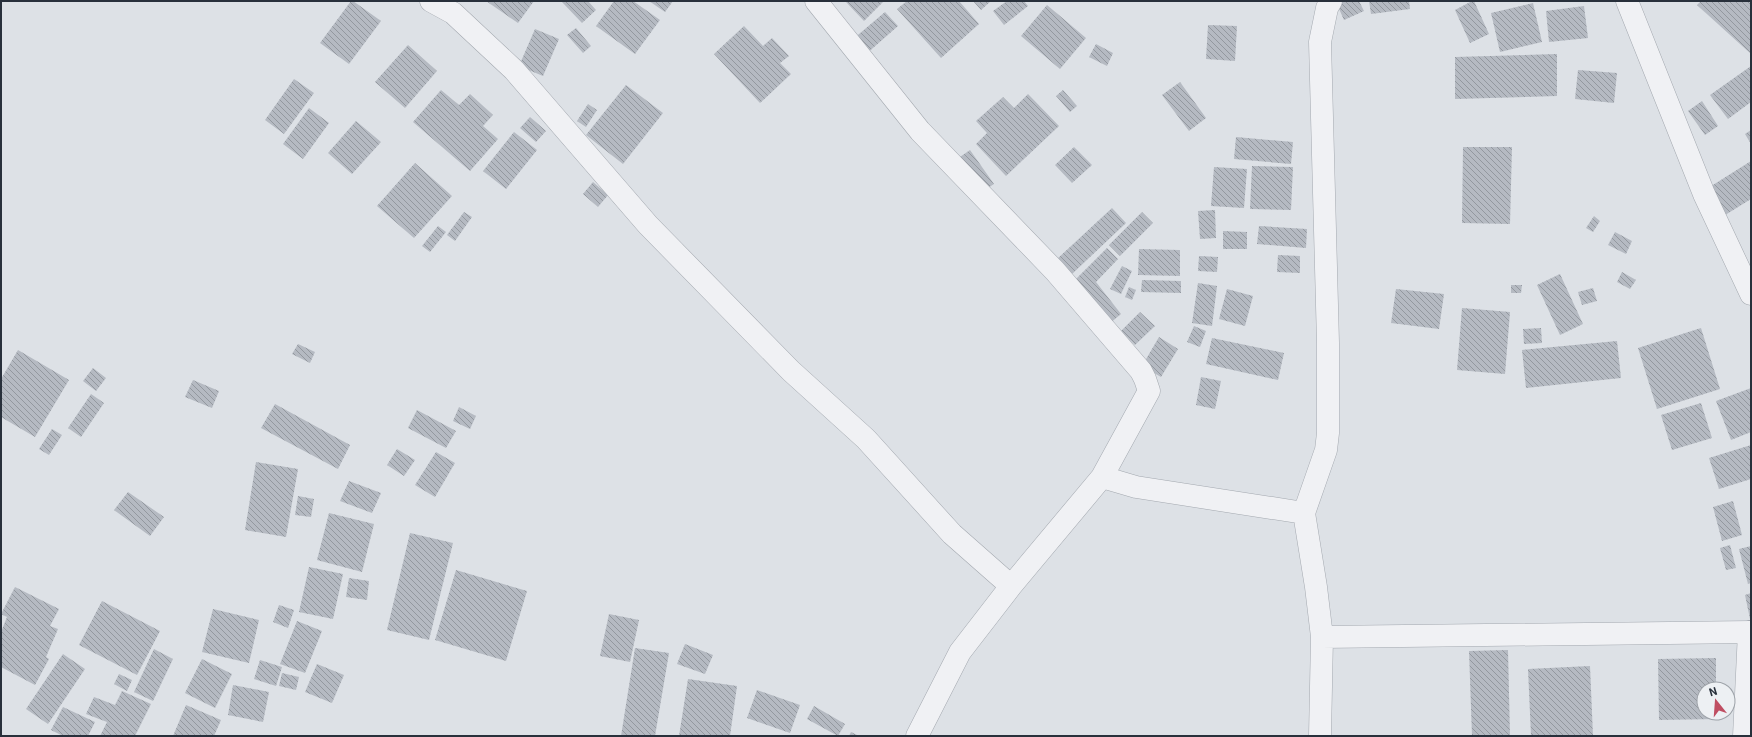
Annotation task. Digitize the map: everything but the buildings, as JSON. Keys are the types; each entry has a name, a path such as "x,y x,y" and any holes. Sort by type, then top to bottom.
{"street":[{"path":"431,1 453,13 514,70 648,225 792,371 866,439 952,534 1011,586"},
{"path":"816,1 920,131 1054,271 1140,371 1145,379 1149,391 1102,477 1011,586 960,652 917,736"},
{"path":"1320,736 1322,637 1316,587 1304,513 1326,450 1328,433 1328,343 1320,42 1327,8 1331,1"},
{"path":"1627,1 1704,194 1751,294"},
{"path":"1102,477 1136,487 1304,513"},
{"path":"1322,637 1750,632 1744,736"}]}
